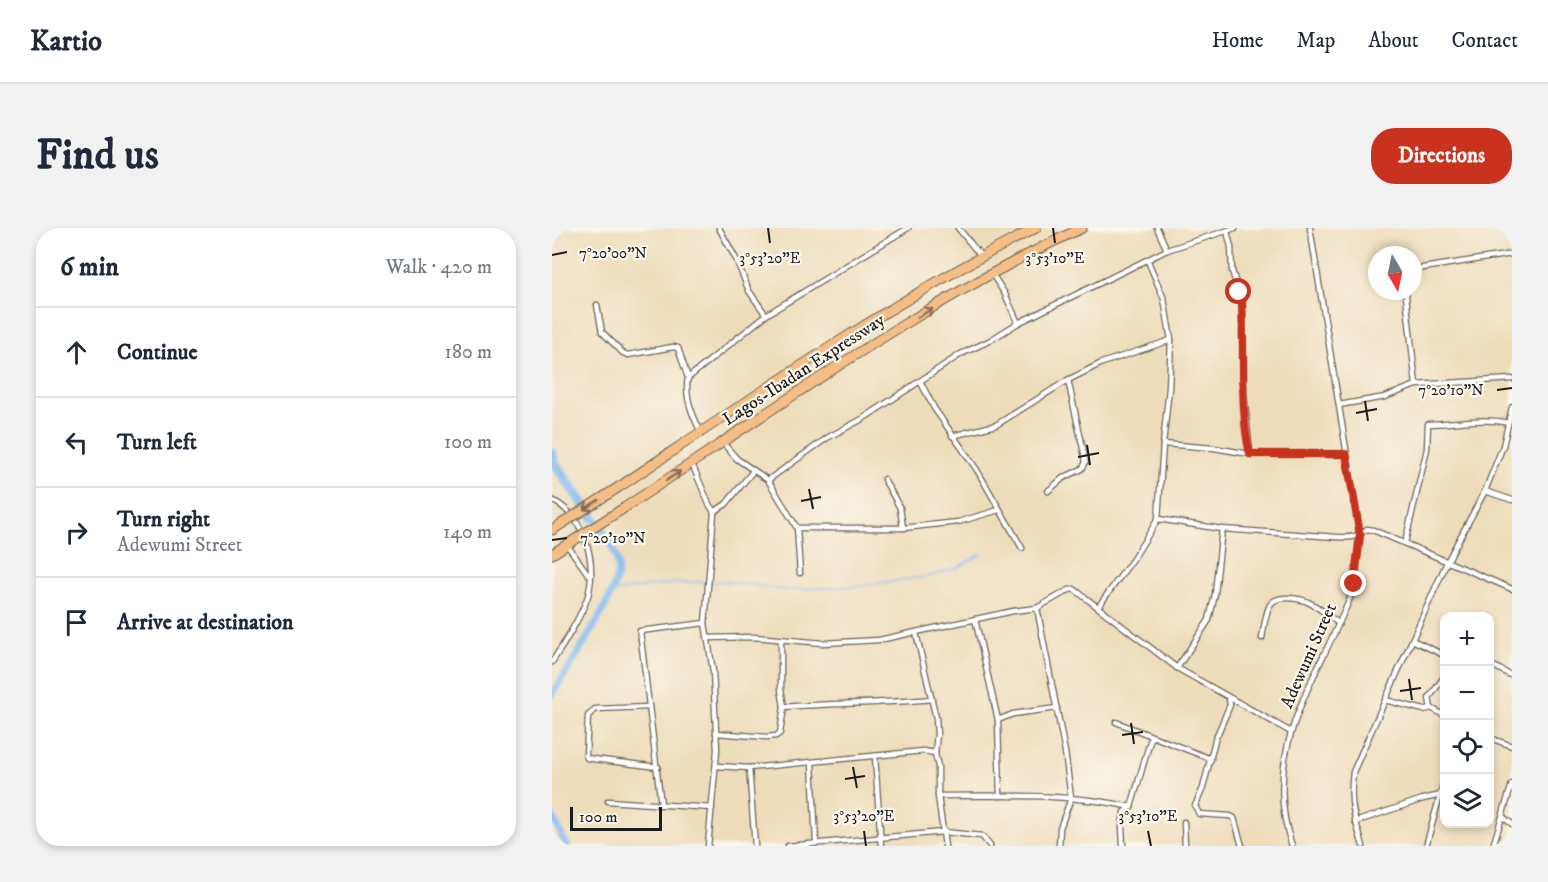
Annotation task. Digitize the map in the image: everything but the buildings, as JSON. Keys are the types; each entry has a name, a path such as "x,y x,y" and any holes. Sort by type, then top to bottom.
{"highway":[{"name":"Lagos-Ibadan Expressway","path":"552,530 877,317 981,256 1036,228"},
{"name":"Lagos-Ibadan Expressway","path":"552,554 899,327 992,274 1082,228"}],"street":[{"path":"719,228 736,259 749,291 766,315"},
{"path":"688,378 766,315 908,228"},
{"path":"958,228 981,256"},
{"path":"1157,228 1167,250"},
{"path":"768,480 827,438 961,354 989,341 1018,323 1167,250 1235,228"},
{"name":"Adewumi Street","path":"1292,846 1283,815 1281,798 1284,759 1291,732 1318,664 1349,602 1354,584 1360,535 1310,228"},
{"path":"1227,231 1231,247 1232,271 1242,303 1244,395 1250,454"},
{"path":"1422,268 1512,254"},
{"path":"1098,607 1133,559 1158,519 1163,444 1170,388 1171,340 1164,299 1148,261"},
{"path":"992,274 1005,294 1018,323"},
{"path":"1406,300 1416,385"},
{"path":"597,305 602,332 623,353 628,355 678,348 688,378 686,385 693,416 701,432"},
{"path":"952,436 996,425 1068,380 1102,363 1171,340"},
{"path":"1339,405 1385,397 1416,385 1512,379"},
{"path":"1048,491 1063,478 1082,469 1086,462 1076,408 1068,380"},
{"path":"920,381 952,436 977,470 1022,548"},
{"path":"1363,846 1352,812 1353,772 1447,561 1485,490 1503,446 1512,407"},
{"path":"1405,543 1427,449 1428,424 1491,419 1508,423"},
{"path":"723,443 737,459 768,480 797,528 800,573"},
{"path":"1163,444 1214,448 1250,454 1346,454"},
{"path":"692,464 714,512 705,623 712,671 717,766 709,846"},
{"path":"714,512 726,504 753,471"},
{"path":"884,479 900,508 903,528"},
{"path":"1485,490 1512,500"},
{"path":"552,500 567,509 579,525 588,546 589,579 589,592 584,606 552,662"},
{"path":"797,528 903,528 958,522 999,510"},
{"path":"1158,519 1222,529 1350,538 1360,535 1367,529 1373,530 1512,590"},
{"path":"1177,668 1209,620 1215,594 1222,529"},
{"path":"569,543 589,579"},
{"path":"707,638 754,636 837,643 879,640 1013,610 1037,608 1074,589 1177,668 1291,732"},
{"path":"1262,638 1269,607 1278,599 1310,603 1338,623"},
{"path":"1037,608 1057,708 1071,798 1060,828 1059,846"},
{"path":"975,619 998,720 1000,796"},
{"path":"662,805 640,631 705,623"},
{"path":"916,633 932,699 937,734 935,753 938,767 938,796 945,846"},
{"path":"716,733 776,736 780,733 784,707 781,688 781,640"},
{"path":"1412,640 1440,653"},
{"path":"1494,666 1512,676"},
{"path":"1431,708 1429,698 1440,683"},
{"path":"784,707 932,699"},
{"path":"1229,699 1230,705 1215,740 1203,788 1195,806 1199,814 1204,816 1234,818 1242,846"},
{"path":"1385,700 1424,710 1431,708 1440,713"},
{"path":"649,707 595,709 588,716 586,756 593,759 658,767"},
{"path":"998,720 1013,714 1057,708"},
{"path":"1116,722 1151,738 1211,759"},
{"path":"1123,846 1124,812 1131,807 1151,738"},
{"path":"1494,739 1512,746"},
{"path":"717,766 749,768 923,751 935,753"},
{"path":"875,756 881,846"},
{"path":"812,763 817,844"},
{"path":"749,768 755,846"},
{"path":"1493,846 1512,784"},
{"path":"1356,822 1440,795"},
{"path":"938,796 1071,798 1131,807"},
{"path":"608,801 712,808"},
{"path":"1426,846 1440,801"},
{"path":"1503,817 1512,824"},
{"path":"1184,822 1185,846"},
{"path":"788,846 944,832 982,836 990,846"}],"waterway":[{"path":"552,453 555,464 603,532"},
{"path":"552,695 601,614 616,581 618,569 616,559 603,532"},
{"path":"710,582 724,581 785,590 861,586 930,576 957,568 982,554"},
{"path":"613,592 673,583 706,582"},
{"path":"552,816 567,846"}],"route":[{"path":"1239,292 1242,303 1244,395 1250,454 1346,454 1360,535 1354,584"}]}
